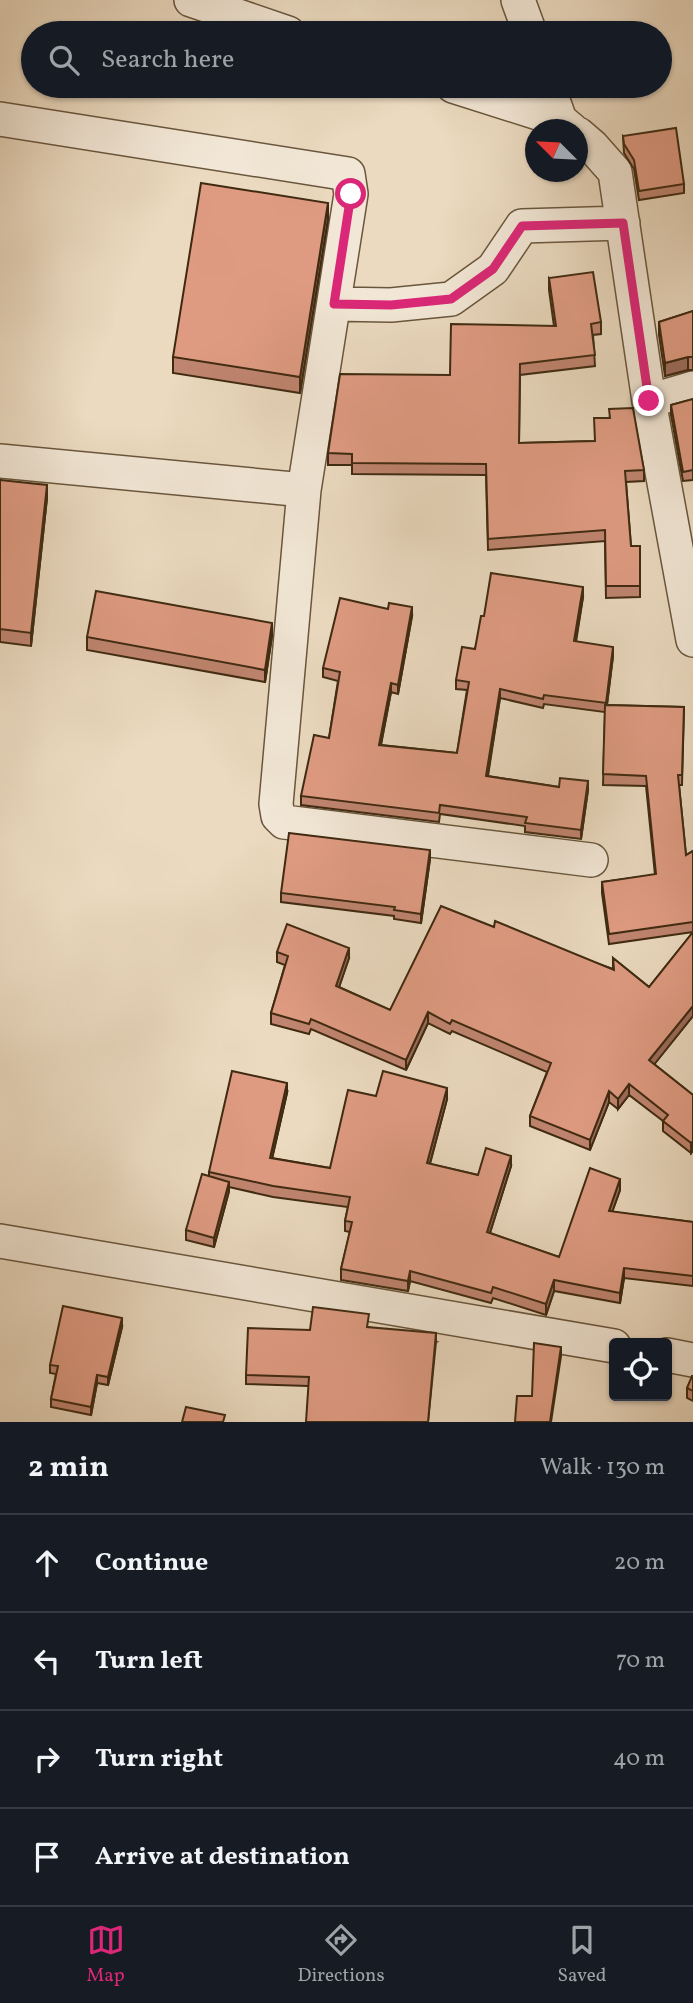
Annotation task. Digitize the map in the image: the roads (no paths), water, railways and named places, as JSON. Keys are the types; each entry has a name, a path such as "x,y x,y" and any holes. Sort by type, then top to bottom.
{"street":[{"path":"191,0 253,21"},
{"path":"518,0 526,21"},
{"path":"486,98 545,119"},
{"path":"554,98 565,119"},
{"path":"0,119 348,174 351,194 304,490 276,804 278,816 284,822 591,860"},
{"path":"588,146 615,172 649,401 693,640"},
{"path":"334,304 391,305 451,299 493,269 522,226 623,223"},
{"path":"649,401 693,388"},
{"path":"0,461 304,490"},
{"path":"0,1241 609,1345"},
{"path":"672,1356 693,1360"}]}
